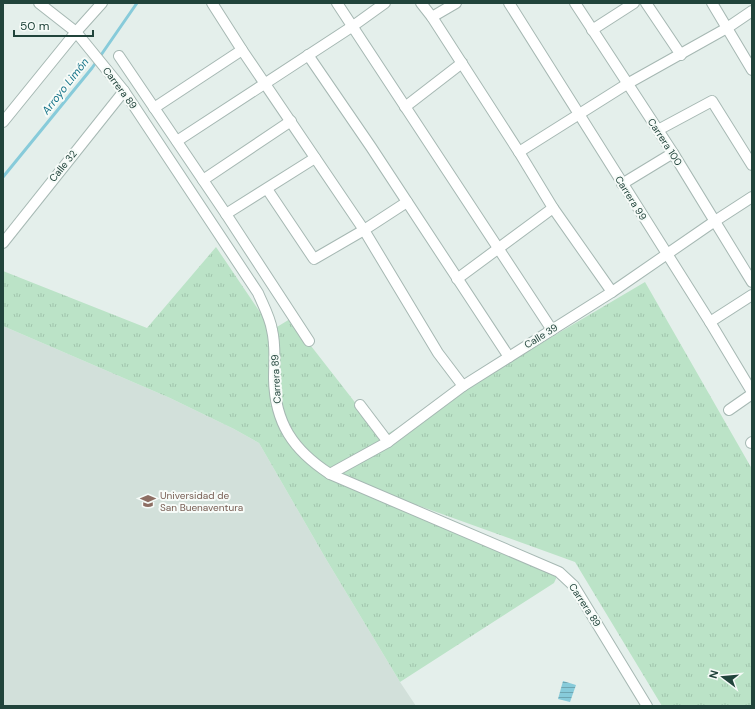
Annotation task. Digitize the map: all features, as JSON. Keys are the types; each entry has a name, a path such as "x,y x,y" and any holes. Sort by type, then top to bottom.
{"street":[{"name":"Carrera 89","path":"39,3 78,35 124,91 258,293 272,330 275,355 274,380 279,414 288,435 300,451 330,474 564,575 574,586 647,706"},
{"path":"3,122 78,35 102,3"},
{"path":"212,3 242,50 266,83 364,230 438,353 463,386"},
{"path":"337,3 552,330"},
{"path":"177,141 353,26 385,3"},
{"path":"421,3 462,63 553,208 612,292"},
{"path":"432,17 456,3"},
{"name":"Carrera 99","path":"509,3 666,255 710,322 752,393"},
{"name":"Carrera 100","path":"576,3 592,30 673,153 752,282"},
{"path":"592,30 634,3"},
{"path":"646,3 681,55"},
{"path":"712,3 752,70"},
{"path":"519,152 627,84 681,55 727,28 752,11"},
{"path":"154,108 242,50"},
{"path":"308,55 509,357"},
{"path":"119,56 226,214 309,341"},
{"path":"406,107 462,63"},
{"name":"Calle 32","path":"3,243 124,91"},
{"path":"658,130 712,101 752,165"},
{"path":"203,180 291,121"},
{"path":"622,184 673,153"},
{"path":"226,214 315,158"},
{"path":"267,188 314,259 364,230 407,202"},
{"name":"Calle 39","path":"330,474 388,442 463,386 612,292 752,197"},
{"path":"457,279 553,208"},
{"path":"710,322 752,295"},
{"path":"729,410 752,393"},
{"path":"360,405 388,442"}],"shaded area":[{"name":"Universidad de San Buenaventura","path":"3,326 170,398 234,429 259,443 326,559 416,706 3,706"}],"green space":[{"path":"216,247 272,330 290,319 382,437 645,282 752,469 752,706 662,706 575,562 353,482 559,572 554,583 400,682 326,559 259,443 234,429 170,398 3,326 3,271 147,328"}],"water":[{"path":"563,681 576,685 570,702 558,699"}],"waterway":[{"name":"Arroyo Limón","path":"3,177 92,68 137,3"}],"place":[{"name":"Universidad de San Buenaventura","path":"148,501"}]}
